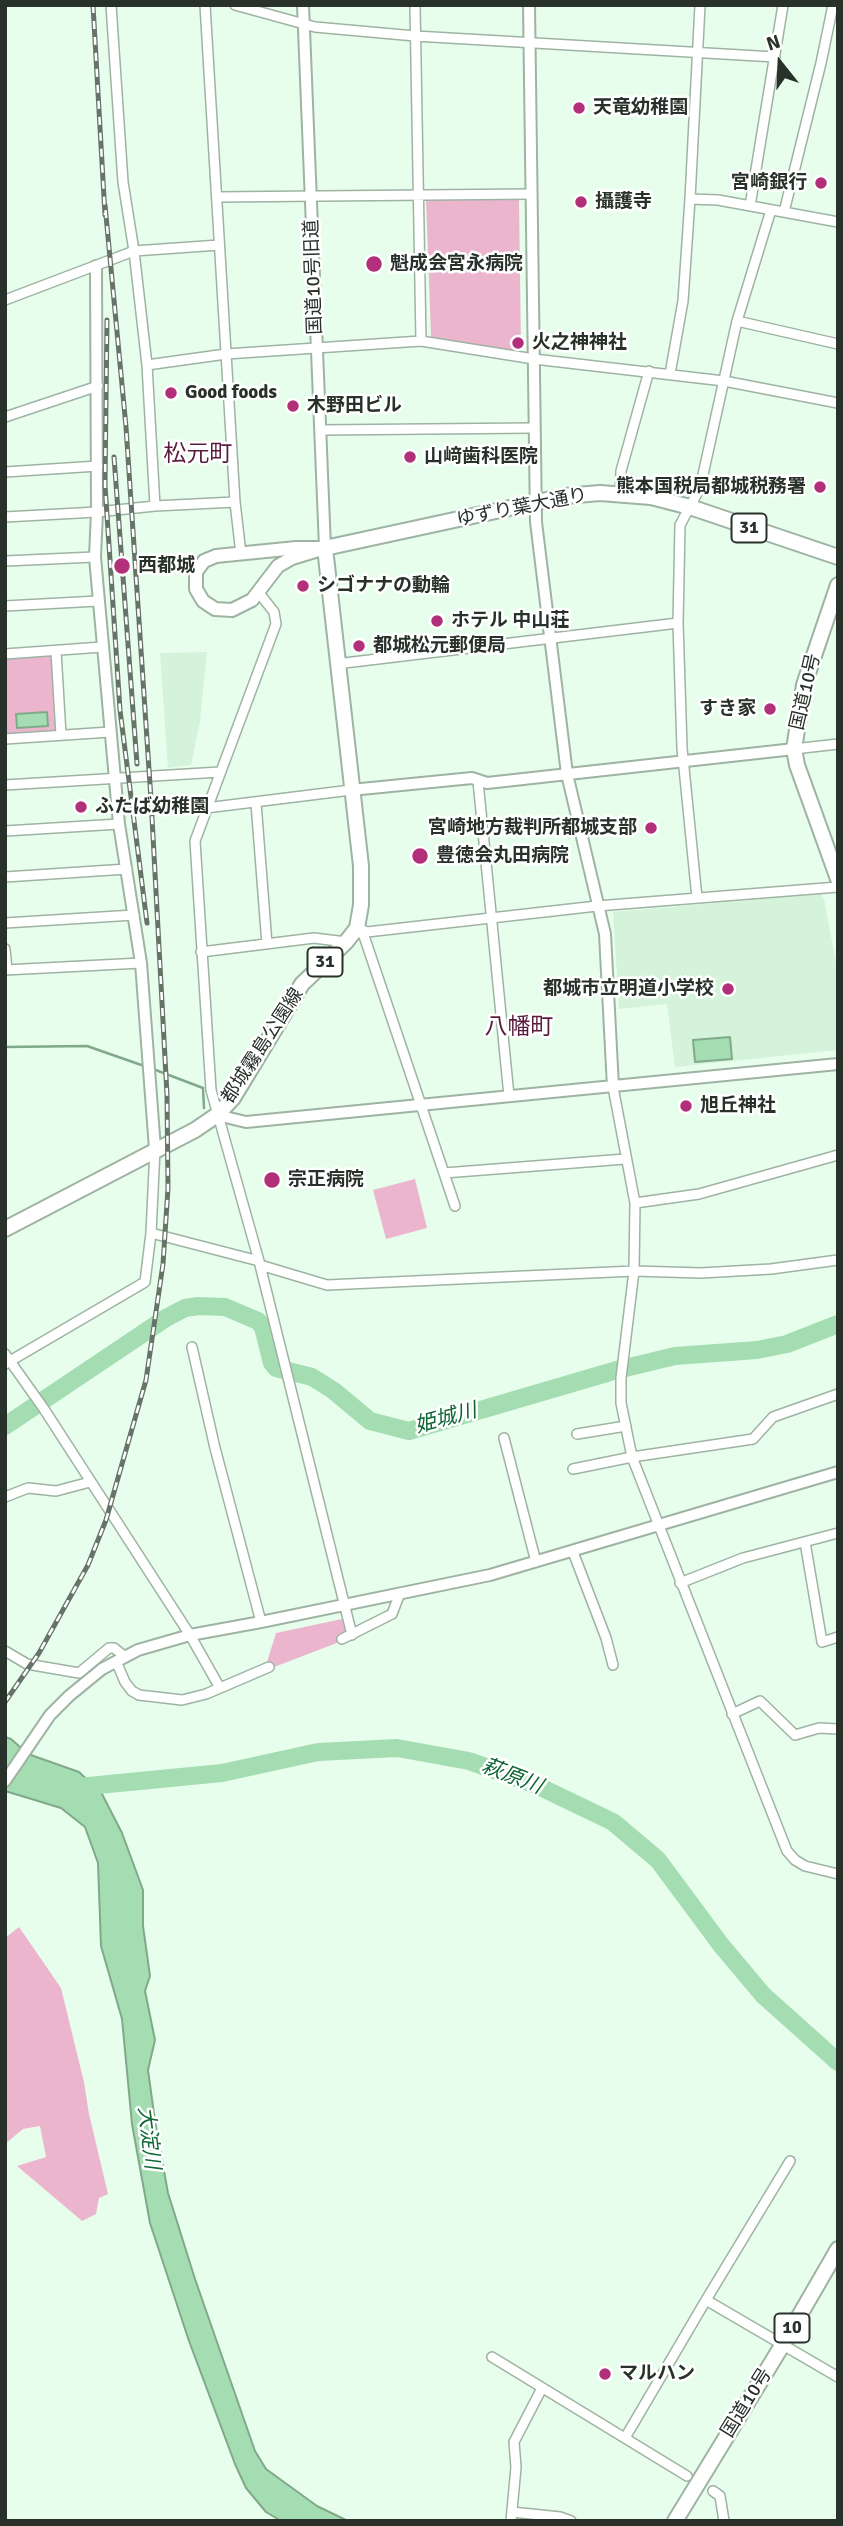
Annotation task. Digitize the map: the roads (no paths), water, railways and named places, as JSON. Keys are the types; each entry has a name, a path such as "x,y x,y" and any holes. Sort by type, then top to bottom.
{"main road":[{"name":"ゆずり葉大通り","path":"325,548 581,494 620,494 690,507 838,556"},
{"path":"296,548 325,548 292,558 278,566 253,600 232,610 215,609 203,601 196,589 196,572 204,561 216,556 296,548"},
{"name":"31","path":"325,548 336,664 361,866 361,905 357,928"},
{"name":"国道10号","path":"838,586 804,685 794,749 797,765 838,878"},
{"name":"都城霧島公園線","path":"5,1229 195,1130 217,1115 233,1098 302,984 357,928"},
{"name":"国道10号","path":"675,2521 838,2249"}],"street":[{"path":"111,5 123,183 147,365 155,506"},
{"path":"205,5 235,502 241,554"},
{"path":"235,5 304,24 415,36 775,57"},
{"name":"国道10号旧道","path":"303,5 325,548"},
{"path":"415,5 421,341"},
{"path":"529,5 534,503 567,774 605,934 613,1087 635,1203 634,1271 621,1378 621,1403 632,1457 788,1851 795,1860 805,1866 838,1874"},
{"path":"670,374 682,300 700,5"},
{"path":"750,206 783,5"},
{"path":"784,212 833,5"},
{"path":"217,197 531,194"},
{"path":"690,199 750,206 838,222"},
{"path":"697,898 682,762 678,623 680,524 701,488 737,321 771,210"},
{"path":"5,300 134,251 219,245"},
{"path":"96,266 98,386 95,557 119,824 141,963 150,1068 155,1149 152,1233 145,1282 7,1360 44,1409 190,1634 220,1688"},
{"path":"737,321 838,344"},
{"path":"147,365 226,355 421,341 534,359 724,382 838,403"},
{"path":"620,494 621,471 649,371"},
{"path":"5,417 98,386"},
{"path":"321,429 533,428"},
{"path":"5,472 97,466"},
{"path":"5,517 235,502"},
{"path":"5,561 95,557"},
{"path":"259,593 274,612 276,624 195,841 211,1090 259,1263 352,1635"},
{"path":"5,606 98,601"},
{"path":"336,664 678,623"},
{"path":"5,654 102,646"},
{"path":"56,651 61,735"},
{"path":"5,739 110,732"},
{"path":"206,808 472,778 487,783 838,744"},
{"path":"5,785 220,772"},
{"path":"478,781 509,1096"},
{"path":"256,803 267,944"},
{"path":"5,831 119,824"},
{"path":"5,877 127,869"},
{"path":"357,928 367,932 597,906 838,887"},
{"path":"5,923 134,915"},
{"path":"357,928 364,936 455,1206"},
{"path":"201,952 314,938 346,942"},
{"path":"5,949 6,970 141,963"},
{"path":"217,1115 246,1122 838,1064"},
{"path":"635,1203 699,1194 838,1155"},
{"path":"443,1173 625,1159"},
{"path":"152,1233 327,1285 634,1271 701,1273 771,1269 838,1260"},
{"path":"192,1347 215,1448 261,1622"},
{"path":"573,1469 632,1457 753,1439 773,1417 838,1394"},
{"path":"577,1434 626,1426"},
{"path":"504,1438 536,1562"},
{"path":"5,1782 50,1715 84,1682 120,1659 169,1640 490,1574 573,1552 838,1472"},
{"path":"5,1497 28,1488 56,1491 90,1482"},
{"path":"680,1583 743,1558 838,1533"},
{"path":"805,1542 822,1642 838,1637"},
{"path":"573,1552 606,1638 612,1665"},
{"path":"342,1639 392,1614 400,1594"},
{"path":"5,1651 27,1664 79,1673 109,1648 114,1648 120,1659 125,1682 132,1691 139,1695 182,1700 194,1698 269,1667"},
{"path":"732,1714 760,1701 795,1735 820,1728 838,1729"},
{"path":"625,2438 790,2161"},
{"path":"706,2300 838,2377"},
{"path":"492,2357 687,2476"},
{"path":"542,2388 514,2442 516,2467 512,2516 561,2517 571,2521"},
{"path":"713,2491 720,2496 724,2521"}],"water":[{"path":"47,712 48,726 17,728 16,714"},
{"path":"730,1037 732,1059 695,1062 693,1040"},
{"name":"大淀川","path":"5,1737 28,1754 79,1772 102,1794 122,1833 143,1890 143,1926 150,1976 145,1991 155,2040 148,2070 155,2121 168,2193 195,2279 255,2451 266,2469 317,2506 348,2521 281,2521 266,2512 246,2488 235,2464 189,2341 150,2223 132,2124 122,2019 101,1946 98,1863 85,1827 61,1808 5,1791"}],"waterway":[{"path":"5,1047 87,1046 147,1067"},
{"path":"153,1069 203,1088 204,1108"},
{"name":"姫城川","path":"5,1426 166,1318 185,1308 198,1306 225,1307 258,1321 263,1327 272,1363 276,1368 312,1377 334,1391 370,1421 409,1431 617,1370 675,1356 757,1350 787,1344 838,1324"},
{"name":"萩原川","path":"78,1787 222,1773 318,1752 397,1748 469,1761 536,1785 613,1822 658,1860 721,1945 763,1995 838,2062"}],"railway":[{"path":"93,5 105,215"},
{"path":"5,1702 39,1653 88,1565 106,1520 146,1380 163,1264 168,1188 167,1095 151,799 126,427 105,205"},
{"path":"107,320 105,485 120,710 147,923"},
{"path":"114,457 137,764"}],"place":[{"name":"天竜幼稚園","path":"579,108"},
{"name":"宮崎銀行","path":"821,183"},
{"name":"攝護寺","path":"581,202"},
{"name":"魁成会宮永病院","path":"374,264"},
{"name":"火之神神社","path":"518,343"},
{"name":"Good foods","path":"171,393"},
{"name":"木野田ビル","path":"293,406"},
{"name":"山﨑歯科医院","path":"410,457"},
{"name":"熊本国税局都城税務署","path":"820,487"},
{"name":"西都城","path":"122,566"},
{"name":"シゴナナの動輪","path":"303,586"},
{"name":"ホテル 中山荘","path":"437,621"},
{"name":"都城松元郵便局","path":"359,646"},
{"name":"すき家","path":"770,709"},
{"name":"ふたば幼稚園","path":"81,807"},
{"name":"宮崎地方裁判所都城支部","path":"651,828"},
{"name":"豊徳会丸田病院","path":"420,856"},
{"name":"都城市立明道小学校","path":"728,989"},
{"name":"旭丘神社","path":"686,1106"},
{"name":"宗正病院","path":"272,1180"},
{"name":"マルハン","path":"605,2374"}],"district":[{"name":"松元町","path":"198,455"},
{"name":"八幡町","path":"519,1028"}]}
